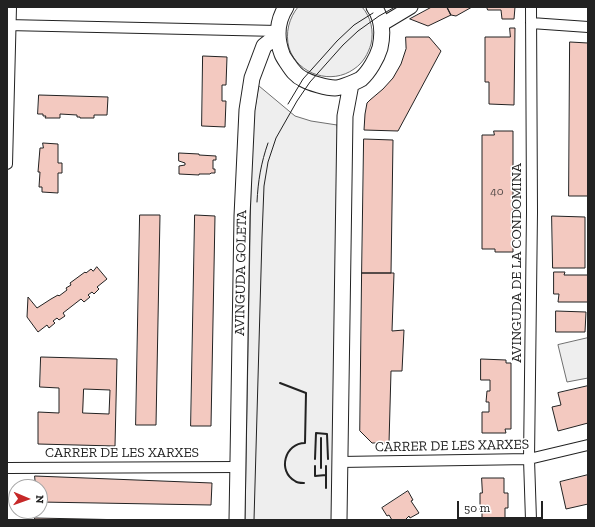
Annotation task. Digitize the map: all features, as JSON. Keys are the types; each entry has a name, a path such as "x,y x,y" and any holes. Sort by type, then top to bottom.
{"main road":[{"path":"286,7 282,14 278,33 282,54 294,72 303,79 322,86 336,88 351,84 361,79 377,56 382,39 381,25 377,11 374,7"},
{"name":"AVINGUDA GOLETA","path":"237,520 242,216 247,110 252,78 264,46 278,33"},
{"path":"339,520 345,116 351,84"}],"street":[{"path":"7,164 9,25 11,7"},
{"path":"381,25 410,7"},
{"name":"AVINGUDA DE LA CONDOMINA","path":"531,7 532,212 529,459 532,520"},
{"path":"531,24 588,27"},
{"path":"9,25 278,33"},
{"name":"CARRER DE LES XARXES","path":"340,462 529,459 588,445"},
{"name":"CARRER DE LES XARXES","path":"7,468 238,467"}],"shaded area":[{"path":"298,7 362,7 370,20 372,34 371,44 365,58 360,64 345,74 326,77 308,71 300,65 293,57 289,48 287,37 290,21"},
{"path":"259,86 295,116 311,121 337,125 339,142 333,520 245,520 252,126"},
{"path":"588,338 588,378 567,382 558,345"}],"building":[{"path":"432,7 447,7 451,15 428,26 410,19"},
{"path":"447,7 472,7 456,16 451,15"},
{"path":"487,7 515,7 514,19 502,19 501,10 488,10"},
{"path":"510,28 515,28 514,105 489,104 489,82 485,82 485,37 510,37"},
{"path":"406,37 429,37 441,51 398,131 364,130 367,103 393,78 401,64 406,49"},
{"path":"570,42 588,43 588,196 569,196"},
{"path":"203,56 227,57 226,85 222,85 222,101 226,101 225,127 202,126"},
{"path":"39,95 108,97 107,115 94,115 94,118 80,118 77,117 77,115 60,114 60,118 45,118 46,116 43,116 43,114 38,114"},
{"path":"494,131 513,131 513,252 495,252 495,249 482,249 482,135 494,135"},
{"path":"364,139 393,140 391,273 362,273"},
{"path":"43,143 58,144 58,163 62,163 62,173 58,173 58,193 42,192 42,187 39,187 40,172 38,172 40,148 43,148"},
{"path":"179,153 216,156 216,160 213,160 213,169 215,169 215,173 199,175 179,174 179,166 185,165 185,163 179,161"},
{"path":"140,215 160,215 156,425 136,425"},
{"path":"195,215 215,216 211,426 191,426"},
{"path":"552,216 585,217 585,268 553,268"},
{"path":"97,267 107,279 97,287 99,289 94,294 92,292 88,295 90,297 84,302 81,299 63,313 65,316 59,320 57,318 53,321 55,323 49,328 47,325 38,332 27,317 28,297 37,308 67,290 66,288 71,285 70,283 85,272 86,273 91,269 93,271"},
{"path":"554,272 565,272 564,275 588,275 588,302 558,302 559,294 554,294"},
{"path":"362,273 394,273 392,331 404,330 402,371 391,371 389,443 372,443 360,431"},
{"path":"556,311 586,312 585,332 556,332"},
{"path":"41,357 117,359 115,446 38,444 38,412 59,413 59,388 40,387","holes":["84,389 110,390 109,414 83,413"]},
{"path":"481,359 506,360 506,363 511,363 511,429 505,429 506,433 482,433 482,412 489,412 489,402 486,402 487,391 490,391 490,380 481,380"},
{"path":"588,386 588,423 558,431 552,407 561,405 558,393"},
{"path":"588,475 588,504 566,509 560,482"},
{"path":"35,476 212,483 211,505 48,502 48,479 35,479"},
{"path":"482,478 504,478 504,493 508,493 508,508 505,508 505,520 482,520 482,510 480,510 480,493 482,493"},
{"path":"408,491 413,500 411,501 419,513 410,518 409,516 405,520 392,520 389,515 387,516 382,508"},
{"path":"48,518 131,520 35,520"}],"tram line":[{"path":"254,520 262,237 264,186 268,162 276,138 297,101 310,82 343,45 358,31 395,7"},
{"path":"288,104 303,79 337,41 354,25 373,13"},
{"path":"257,202 260,172 268,143"}],"wall":[{"path":"280,383 306,393 305,443 298,444 288,452 285,465 289,476 299,483 304,483"},
{"path":"315,459 316,433 327,434 328,459"},
{"path":"321,438 321,468"},
{"path":"315,466 315,476 326,475"},
{"path":"326,466 326,488"}]}
